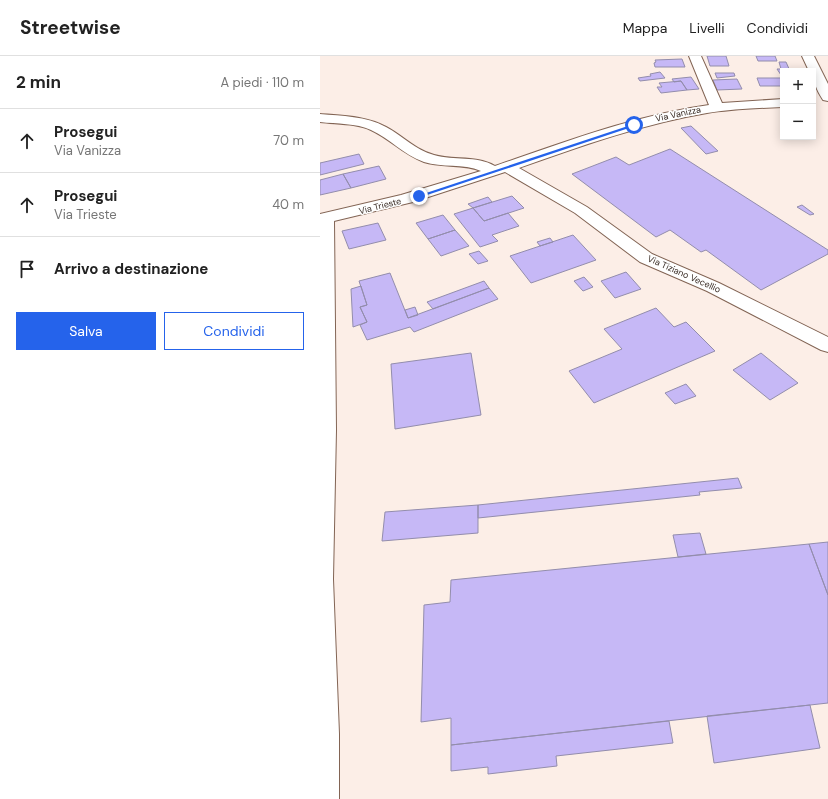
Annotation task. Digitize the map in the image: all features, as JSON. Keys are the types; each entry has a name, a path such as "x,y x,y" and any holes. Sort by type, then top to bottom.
{"street":[{"path":"695,56 717,107"},
{"path":"808,56 826,102"},
{"name":"Via Vanizza","path":"500,169 665,116 717,107 780,103"},
{"name":"Via Tiziano Vecellio","path":"320,118 370,126 383,130 402,145 431,159 500,169 581,210 646,258 713,287 828,345"},
{"name":"Via Trieste","path":"323,219 419,196 500,169"},
{"path":"323,219 324,430 320,579 324,734 323,799"}],"building":[{"path":"707,56 726,56 729,66 710,66"},
{"path":"756,56 775,56 777,61 758,61"},
{"path":"682,59 685,67 655,67 654,63 656,62 655,60"},
{"path":"779,62 786,62 789,68 781,68"},
{"path":"660,72 665,78 640,81 638,78 651,76 650,74"},
{"path":"715,73 734,73 735,76 717,78"},
{"path":"691,77 699,89 687,90 681,81 674,82 672,79"},
{"path":"757,78 780,78 780,86 760,86"},
{"path":"737,79 742,89 717,90 713,80"},
{"path":"681,81 687,90 661,93 657,87 662,87 659,83"},
{"path":"691,126 718,151 706,154 681,128"},
{"path":"670,149 828,250 828,254 761,290 706,250 701,252 670,230 656,237 572,174 616,157 629,165"},
{"path":"359,154 364,164 320,175 320,163"},
{"path":"379,166 386,179 351,188 343,174"},
{"path":"343,174 351,188 320,195 320,180"},
{"path":"512,196 524,208 484,221 473,208"},
{"path":"488,197 492,202 473,208 468,204"},
{"path":"802,205 814,214 810,215 797,207"},
{"path":"473,208 484,221 508,213 519,226 492,235 498,241 480,247 454,214"},
{"path":"443,215 455,230 428,239 416,223"},
{"path":"378,223 386,240 349,249 342,231"},
{"path":"455,230 469,246 441,256 428,239"},
{"path":"573,235 596,260 531,283 510,256"},
{"path":"550,238 553,242 540,246 537,242"},
{"path":"479,251 488,261 478,264 469,254"},
{"path":"626,272 641,289 615,298 601,281"},
{"path":"390,273 408,318 489,288 498,299 414,332 410,327 367,340 360,325 367,322 360,307 367,305 359,281"},
{"path":"584,277 593,287 583,291 574,281"},
{"path":"484,281 489,288 433,309 427,302"},
{"path":"361,286 367,305 360,307 367,322 353,327 351,289"},
{"path":"415,307 418,315 408,318 405,310"},
{"path":"656,308 674,327 686,322 715,351 594,403 569,371 622,349 604,329"},
{"path":"471,353 481,415 395,429 391,364"},
{"path":"761,353 798,383 770,400 733,370"},
{"path":"686,384 696,396 675,404 665,393"},
{"path":"738,478 742,488 699,492 700,495 478,518 478,505"},
{"path":"478,505 478,533 382,541 385,512"},
{"path":"700,533 706,554 678,557 673,535"},
{"path":"828,542 828,595 809,544"},
{"path":"809,544 828,595 828,703 451,745 451,718 421,722 424,605 450,602 451,580"},
{"path":"810,705 820,748 714,763 707,716"},
{"path":"669,721 673,743 556,756 557,766 488,774 488,767 451,771 451,745"}],"route":[{"path":"419,196 634,125"}]}
